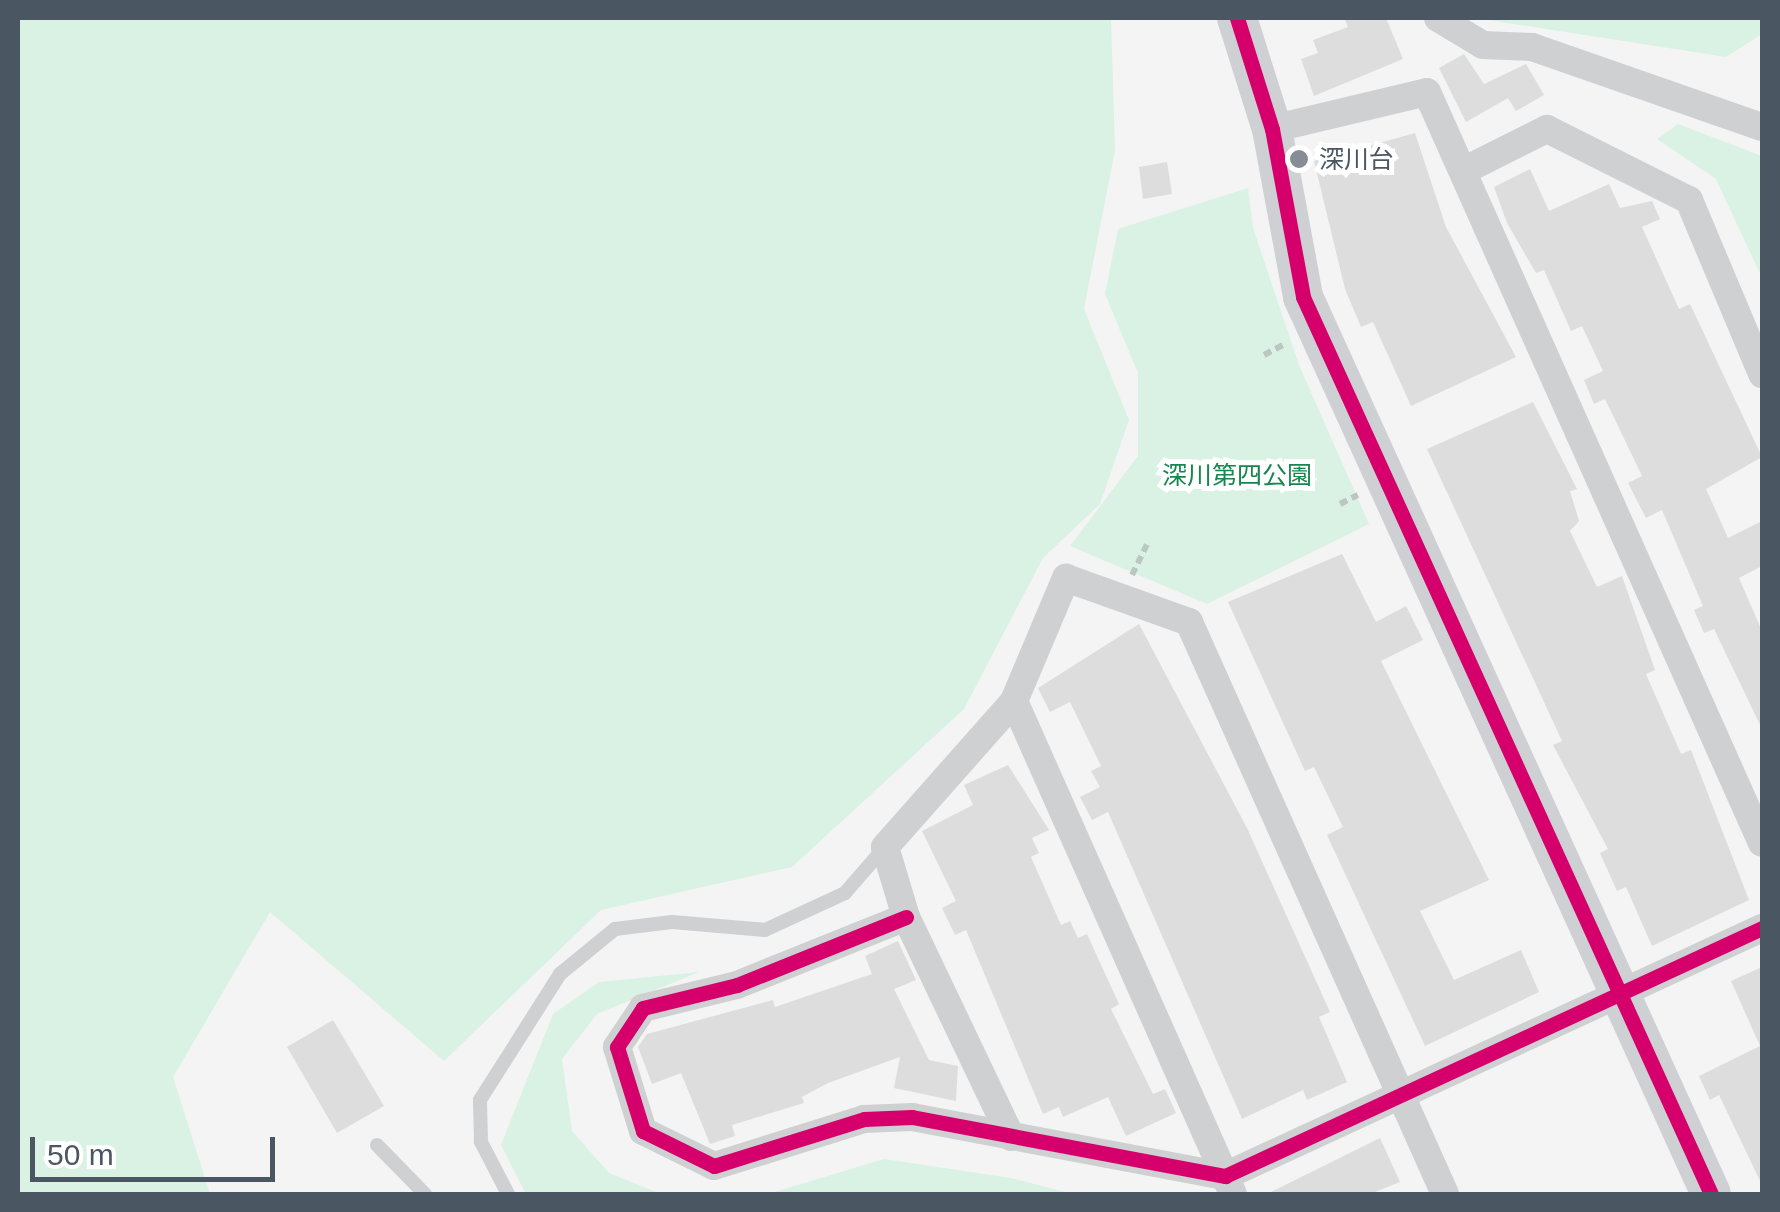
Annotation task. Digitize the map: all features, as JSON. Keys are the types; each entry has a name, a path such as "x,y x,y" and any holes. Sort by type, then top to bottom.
{"street":[{"path":"1236,18 1272,128 1303,297 1710,1194"},
{"path":"1438,18 1483,45 1532,46 1762,127"},
{"path":"1272,128 1426,92 1465,170 1762,843"},
{"path":"1465,170 1546,129 1689,200 1762,374"},
{"path":"1012,1137 906,918 885,846 1014,700 1066,578 1189,622 1445,1194"},
{"path":"1014,700 1229,1185"},
{"path":"906,918 737,986 643,1008 617,1047 643,1131 714,1166 864,1119 912,1116 1229,1185 1616,992 1762,928"}],"lane":[{"path":"508,1194 481,1142 480,1100 560,974 615,929 672,922 764,930 845,894 885,846"},
{"path":"377,1145 426,1194"}],"green space":[{"path":"18,18 1111,18 1115,150 1084,309 1129,420 1100,504 1043,558 964,709 792,867 601,910 444,1061 270,912 173,1077 210,1194 18,1194"},
{"path":"1475,18 1762,18 1762,34 1726,57"},
{"path":"1678,124 1762,156 1762,278 1716,179 1657,139"},
{"name":"深川第四公園","path":"1248,188 1253,228 1299,365 1369,524 1207,604 1070,546 1138,456 1138,373 1105,294 1118,229"},
{"path":"699,972 597,1014 562,1059 572,1131 609,1173 661,1194 526,1194 501,1145 553,1014 599,982"},
{"path":"884,1159 1011,1178 1073,1194 768,1194"}],"building":[{"path":"1344,18 1386,18 1403,59 1314,96 1301,59 1318,53 1313,40 1348,27"},
{"path":"1464,54 1484,84 1526,64 1544,95 1516,111 1508,98 1466,122 1439,68"},
{"path":"1415,133 1446,227 1516,357 1411,406 1373,322 1361,327 1345,289 1314,161"},
{"path":"1167,162 1172,194 1143,199 1139,167"},
{"path":"1530,169 1549,211 1609,184 1620,208 1652,201 1660,219 1642,227 1679,309 1690,304 1762,457 1706,489 1728,538 1762,521 1762,566 1739,578 1762,631 1762,729 1714,629 1704,633 1694,610 1703,606 1662,510 1646,518 1628,483 1642,476 1605,399 1594,404 1584,380 1603,371 1582,326 1571,331 1544,270 1536,273 1507,223 1494,187"},
{"path":"1533,402 1577,489 1570,491 1579,521 1570,531 1597,587 1622,576 1655,670 1646,674 1681,754 1691,750 1749,900 1652,946 1626,887 1617,891 1600,853 1608,849 1553,745 1562,741 1427,449"},
{"path":"1342,554 1376,622 1406,606 1423,640 1381,661 1489,880 1420,911 1454,980 1521,950 1539,992 1425,1046 1327,835 1343,827 1314,767 1305,771 1228,602"},
{"path":"1139,624 1247,828 1330,1012 1319,1017 1347,1082 1307,1100 1303,1090 1242,1119 1108,812 1092,820 1080,797 1100,787 1091,771 1101,766 1070,702 1050,712 1038,688"},
{"path":"1008,765 1049,830 1032,838 1039,853 1031,857 1061,925 1070,921 1078,938 1087,934 1119,1004 1111,1009 1153,1094 1165,1089 1176,1113 1126,1136 1108,1097 1063,1117 1059,1107 1043,1114 966,930 955,935 942,908 956,901 922,831 973,805 964,785"},
{"path":"898,941 916,980 894,989 929,1060 958,1066 956,1101 894,1088 900,1057 828,1083 802,1097 804,1103 732,1125 735,1136 710,1144 681,1073 652,1084 638,1047 647,1034 773,1000 775,1007 872,974 865,956"},
{"path":"1762,967 1762,1185 1719,1095 1710,1100 1699,1076 1760,1046 1731,981"},
{"path":"333,1020 384,1106 337,1133 287,1047"},
{"path":"1380,1138 1400,1182 1370,1194 1267,1194"}],"cycle path":[{"path":"1237,18 1272,129 1303,297 1711,1194"},
{"path":"906,917 737,985 643,1008 617,1047 643,1131 714,1166 864,1119 912,1117 1225,1176 1762,928"}],"place":[{"name":"深川台","path":"1299,159"}]}
